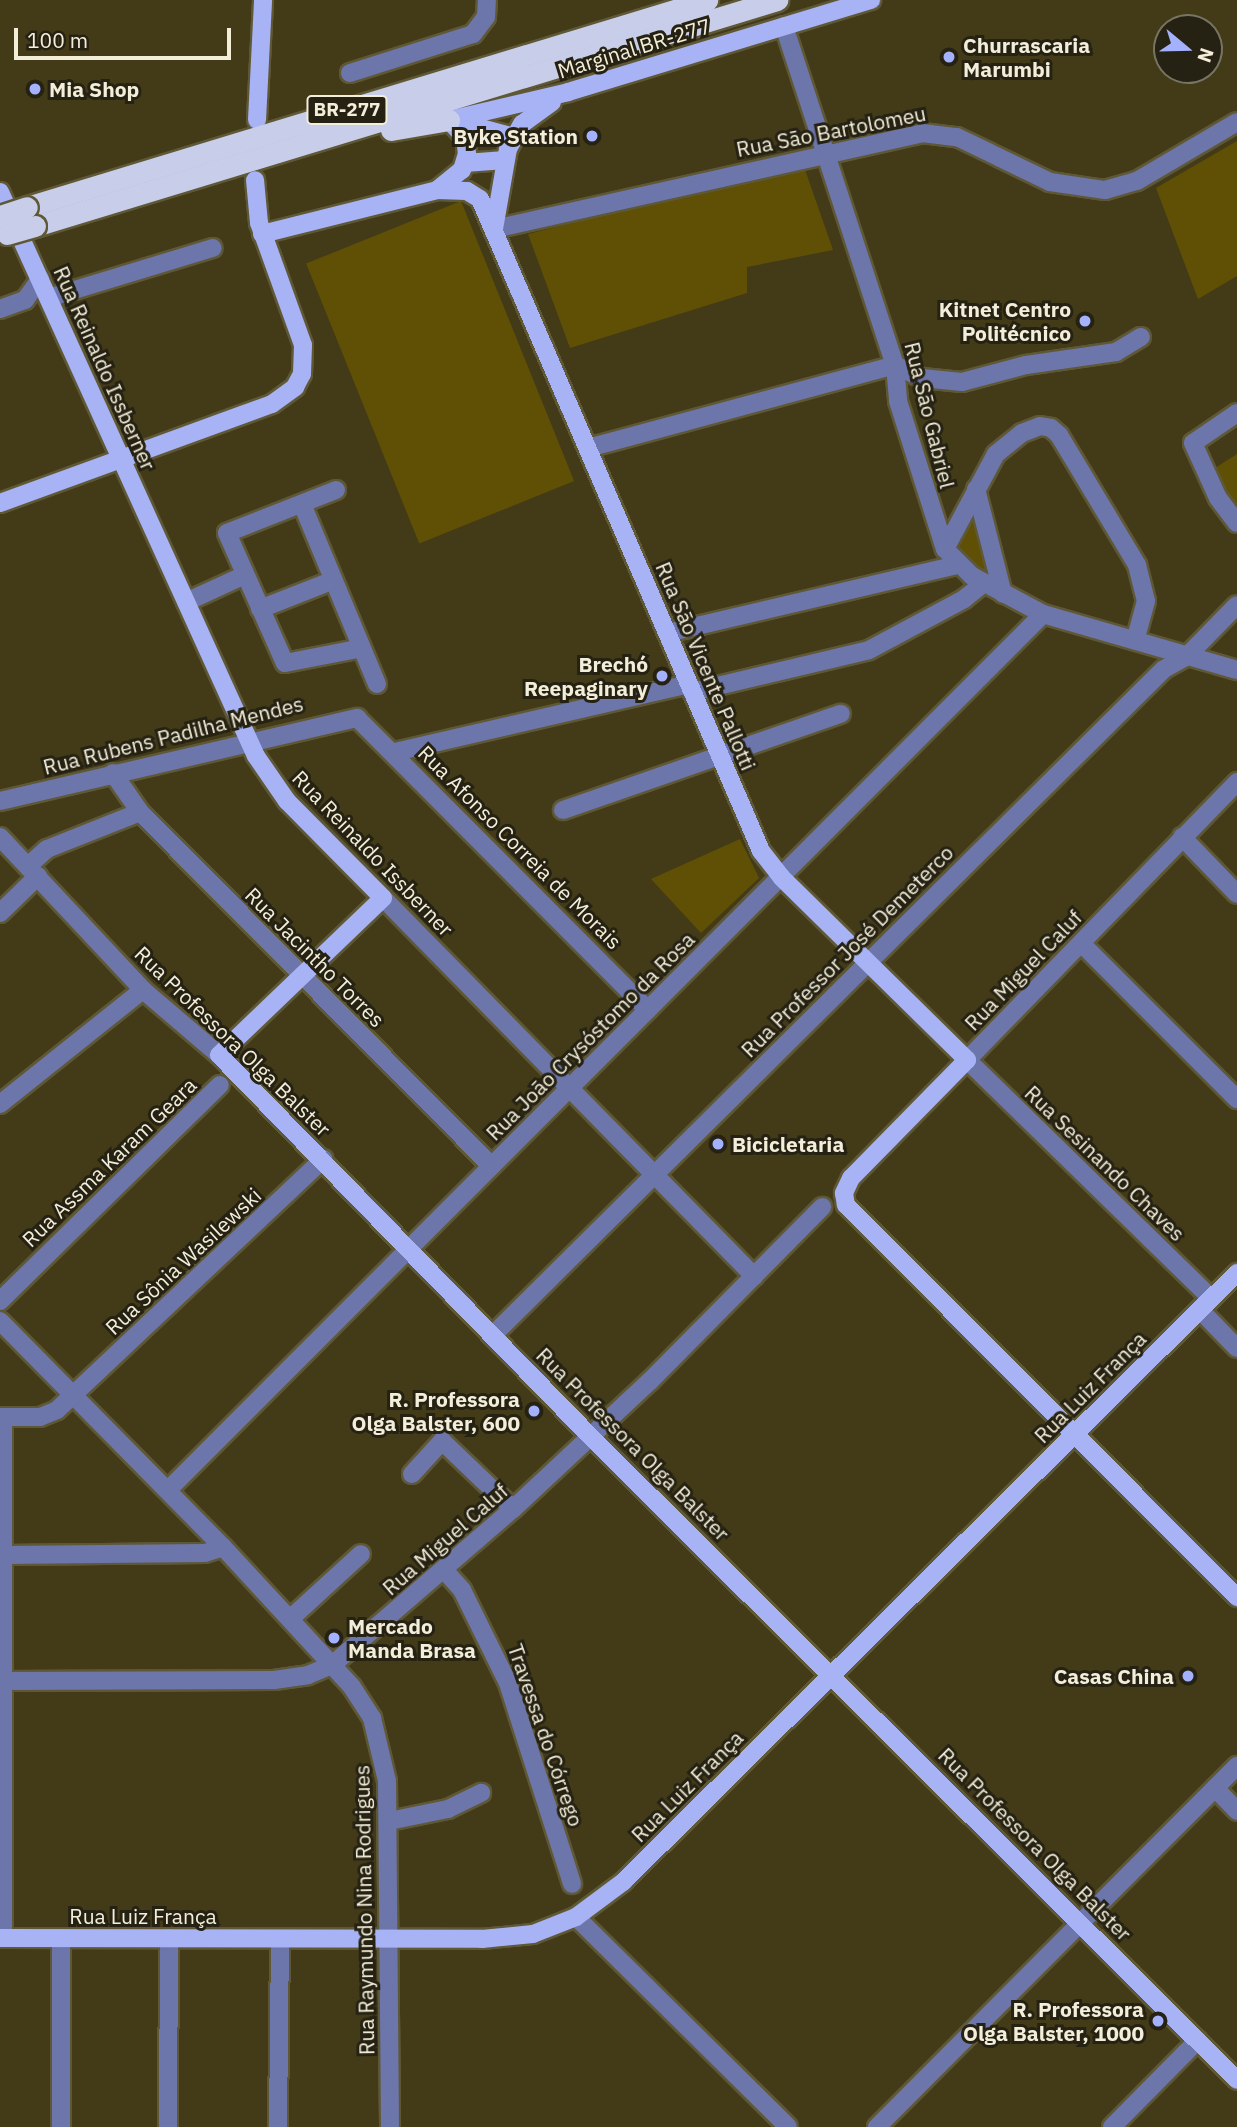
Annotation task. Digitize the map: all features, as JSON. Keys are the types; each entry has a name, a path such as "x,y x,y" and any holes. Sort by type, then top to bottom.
{"highway":[{"name":"BR-277","path":"14,224 707,0"},
{"name":"BR-277","path":"14,224 299,146 777,0"},
{"path":"299,146 449,120"}],"main road":[{"path":"257,120 263,0"},
{"path":"667,12 687,0"},
{"name":"Marginal BR-277","path":"449,120 568,92 871,0"},
{"path":"494,229 505,160 514,137 536,111 568,92"},
{"path":"449,120 514,137"},
{"path":"262,234 437,190 455,177 465,163 465,138 449,120"},
{"path":"465,163 505,160"},
{"path":"0,503 272,404 295,387 302,374 303,345 262,234 255,180"},
{"name":"Rua São Vicente Pallotti","path":"437,190 474,194 484,204 761,851 781,877 967,1059"},
{"name":"Rua Reinaldo Issberner","path":"0,192 249,740 279,790 383,898"},
{"path":"219,1055 383,898"},
{"name":"Rua Professora Olga Balster","path":"219,1055 591,1437 833,1674 1237,2080"},
{"name":"Rua Miguel Caluf","path":"967,1059 851,1178 844,1193 848,1207 1074,1434"},
{"name":"Rua Luiz França","path":"1,1938 507,1938 576,1917 623,1882 1237,1273"},
{"path":"1074,1434 1237,1597"}],"street":[{"path":"350,73 474,34 486,17 487,0"},
{"name":"Rua São Gabriel","path":"784,26 895,365 898,401 945,549 958,565 984,583 1044,614 1237,670"},
{"name":"Rua São Bartolomeu","path":"494,229 825,153 939,132 1050,182 1105,190 1137,181 1237,122"},
{"path":"48,298 214,248"},
{"path":"0,309 25,300 40,279"},
{"path":"588,448 895,365 922,378 962,382 1026,365 1116,352 1141,337"},
{"path":"1237,413 1193,443 1218,498 1237,523"},
{"path":"945,549 996,454 1014,438 1040,426 1056,432 1122,537 1142,579 1146,601 1135,641"},
{"path":"976,489 1003,594"},
{"path":"336,491 227,533 285,663 362,648"},
{"path":"302,504 377,684"},
{"path":"667,633 958,565"},
{"path":"186,602 245,575"},
{"path":"260,609 334,580"},
{"path":"395,752 869,650 964,599 984,583"},
{"name":"Rua Professor José Demeterco","path":"493,1335 1164,669 1187,656 1237,605"},
{"name":"Rua João Crysóstomo da Rosa","path":"168,1490 1044,614"},
{"path":"563,810 841,714"},
{"name":"Rua Rubens Padilha Mendes","path":"0,801 249,740 357,718"},
{"name":"Rua Afonso Correia de Morais","path":"357,718 395,752 648,1010"},
{"name":"Rua Jacintho Torres","path":"113,774 140,811 492,1166"},
{"name":"Rua Miguel Caluf","path":"967,1059 1237,782"},
{"path":"0,913 47,849 140,811"},
{"name":"Rua Professora Olga Balster","path":"0,837 143,990 219,1055"},
{"path":"1182,837 1237,894"},
{"name":"Rua Reinaldo Issberner","path":"383,898 754,1276"},
{"path":"1081,943 1237,1100"},
{"path":"0,1104 143,990"},
{"name":"Rua Sesinando Chaves","path":"967,1059 1205,1304 1237,1348"},
{"name":"Rua Assma Karam Geara","path":"0,1301 220,1085"},
{"name":"Rua Sônia Wasilewski","path":"1,1417 49,1415 75,1395 323,1159"},
{"name":"Rua Miguel Caluf","path":"2,1681 274,1680 308,1675 332,1665 445,1572 591,1437 822,1207"},
{"name":"Rua Raymundo Nina Rodrigues","path":"0,1321 223,1547 362,1700 379,1736 389,1821 390,2127"},
{"path":"1,1417 4,1555 1,1938"},
{"path":"412,1475 442,1441 513,1509"},
{"path":"4,1555 205,1553 223,1547"},
{"path":"290,1619 361,1554"},
{"name":"Travessa do Córrego","path":"445,1572 462,1590 503,1672 572,1884"},
{"path":"877,2127 1237,1766"},
{"path":"1215,1788 1237,1811"},
{"path":"389,1821 448,1809 481,1793"},
{"path":"576,1917 788,2127"},
{"path":"61,1938 61,2127"},
{"path":"169,1938 169,2127"},
{"path":"278,2127 280,1939"},
{"path":"1112,2127 1198,2040"}],"shaded area":[{"path":"1237,141 1237,276 1198,299 1156,188"},
{"path":"803,164 833,250 747,267 747,293 570,348 528,234"},
{"path":"461,201 574,481 419,544 306,264"},
{"path":"1237,454 1237,515 1212,470"},
{"path":"974,510 992,573 989,578 972,569 955,547"},
{"path":"740,839 759,878 701,933 651,879"}],"place":[{"name":"Churrascaria Marumbi","path":"949,57"},
{"name":"Mia Shop","path":"35,89"},
{"name":"Byke Station","path":"592,136"},
{"name":"Kitnet Centro Politécnico","path":"1085,321"},
{"name":"Brechó Reepaginary","path":"662,676"},
{"name":"Bicicletaria","path":"718,1144"},
{"name":"R. Professora Olga Balster, 600","path":"534,1411"},
{"name":"Mercado Manda Brasa","path":"334,1638"},
{"name":"Casas China","path":"1188,1676"},
{"name":"R. Professora Olga Balster, 1000","path":"1158,2021"}]}
